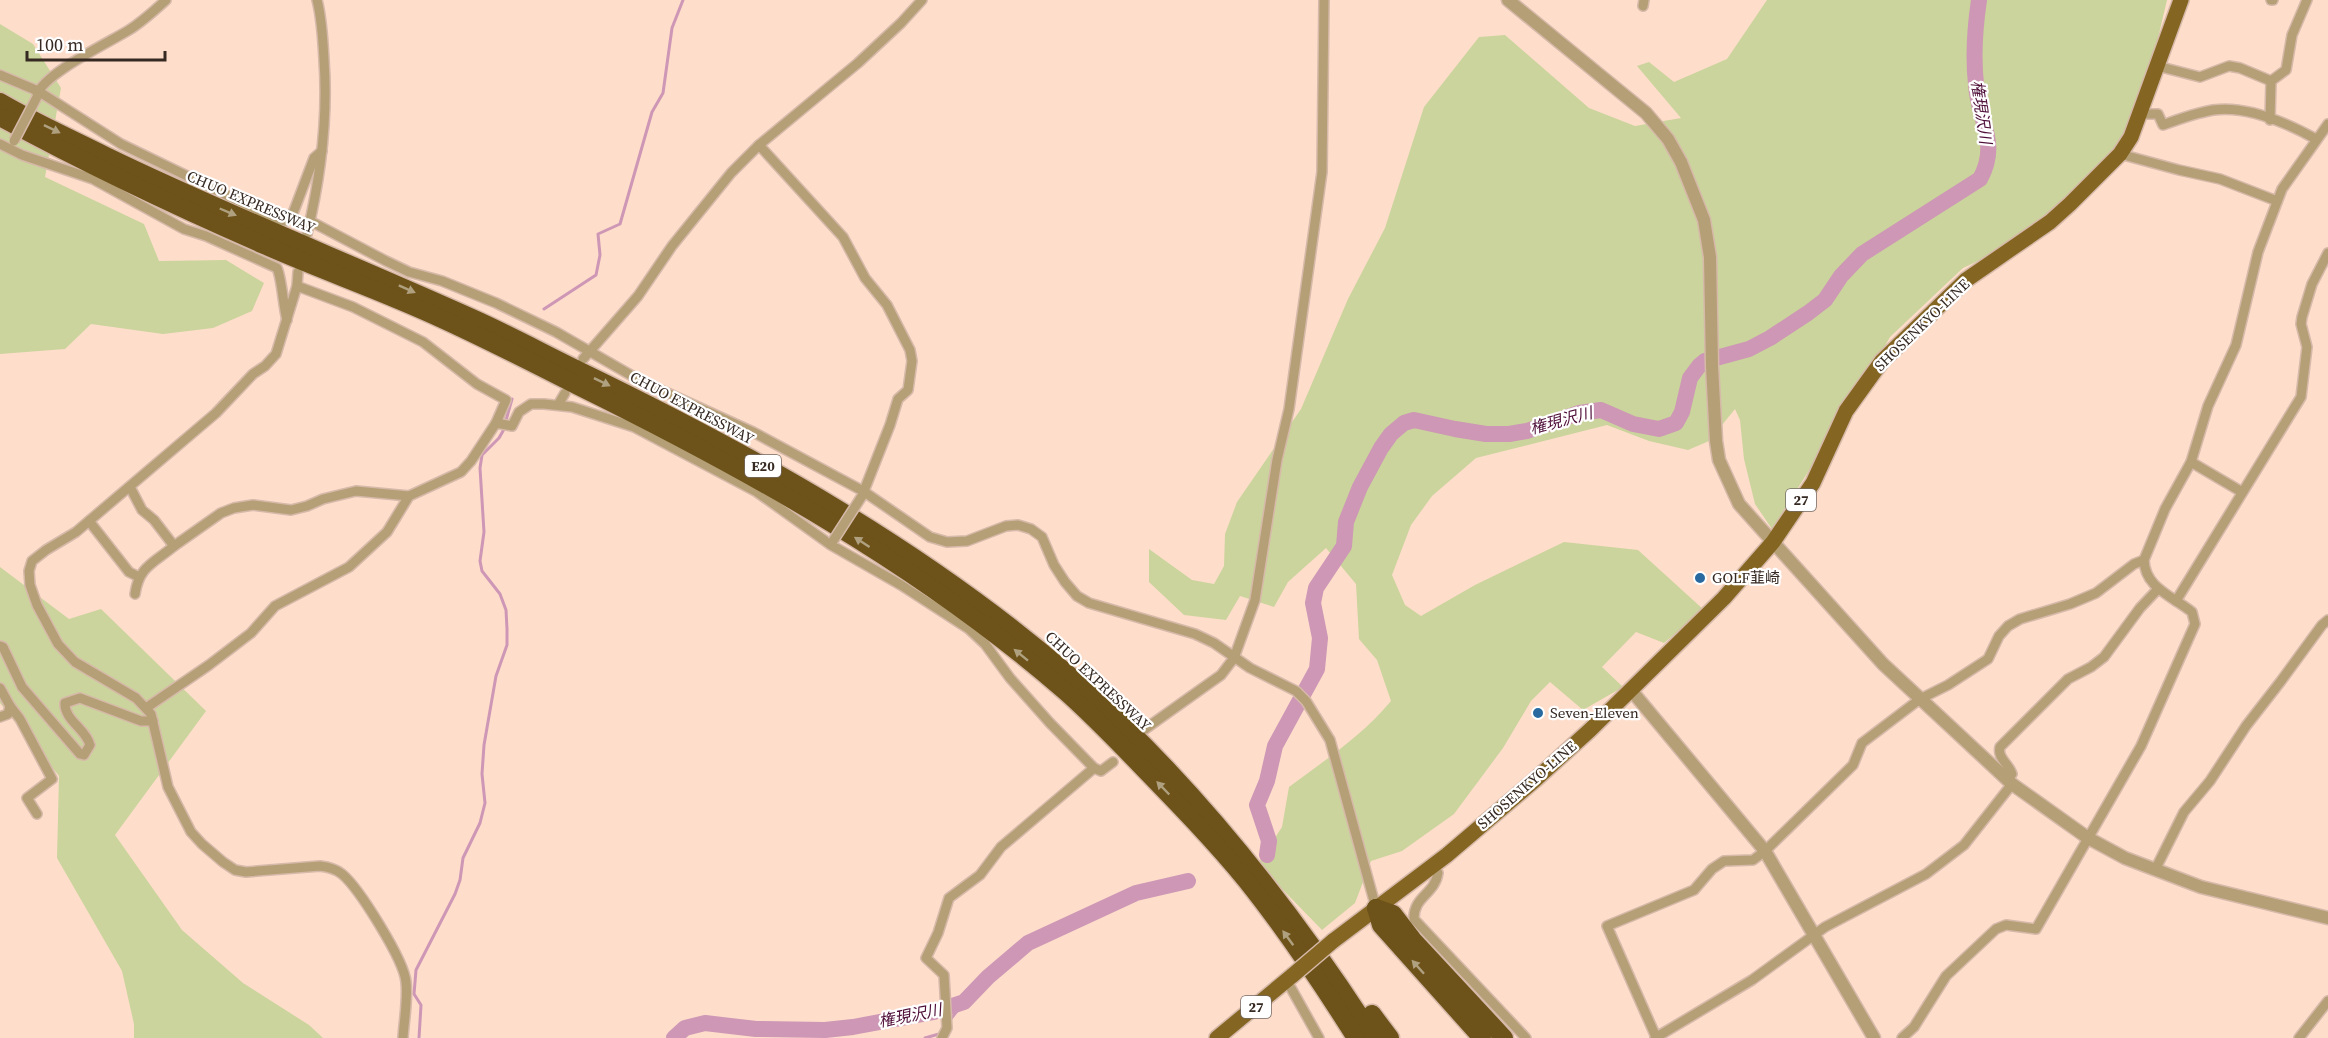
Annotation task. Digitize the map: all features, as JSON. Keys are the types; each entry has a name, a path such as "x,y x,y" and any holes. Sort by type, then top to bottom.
{"highway":[{"name":"CHUO EXPRESSWAY","path":"0,102 158,181 477,320 642,401 723,443 878,535 945,579 1015,630 1077,682 1214,822 1298,925 1374,1038"},
{"name":"CHUO EXPRESSWAY","path":"0,117 56,148 153,195 267,246 441,318 647,420 747,472 935,590 1067,693 1162,787 1245,880 1317,977 1354,1038"},
{"path":"1376,908 1393,914 1462,1004 1484,1038"},
{"path":"1298,925 1357,994 1390,1038"},
{"path":"1462,1004 1506,1038"}],"main road":[{"name":"SHOSENKYO-LINE","path":"1290,978 1334,941 1432,866 1535,780 1724,598 1773,542 1813,483 1846,411 1882,361 1966,280 2050,222 2120,154 2131,137 2181,0"},
{"name":"27","path":"1217,1038 1290,978"}],"street":[{"path":"12,144 42,85 65,68 131,29 166,0"},
{"path":"307,234 322,151 326,90 323,37 316,0"},
{"path":"586,356 638,296 686,228 731,173 759,145 858,63 922,0"},
{"path":"1145,729 1221,675 1234,658 1255,600 1277,460 1289,409 1322,172 1324,0"},
{"path":"1508,0 1646,113 1668,139 1681,162 1704,220 1710,257 1716,441 1719,460 1739,504 1883,664 2009,782 2088,838 2125,858 2201,887 2328,918"},
{"path":"2271,81 2286,70 2292,35 2307,0"},
{"path":"2157,66 2200,77 2229,66 2240,68 2271,81"},
{"path":"0,75 38,94 121,144 278,220 285,221 296,209 314,158 322,151"},
{"path":"2270,120 2271,81"},
{"path":"2139,114 2158,114 2163,125 2189,116 2229,109 2244,111 2316,139"},
{"path":"1902,1038 1914,1027 1946,976 1996,929 2006,925 2036,929 2141,746 2195,624 2192,612 2158,589 2147,574 2144,560 2165,509 2191,462 2208,406 2236,345 2258,252 2282,189 2328,124"},
{"path":"0,144 12,144 22,155 93,179 184,229 206,236 277,268 280,274 282,302 287,320"},
{"path":"759,145 843,237 865,278 887,305 910,350 912,361 908,390 898,399 862,494 832,543"},
{"path":"2120,154 2220,179 2277,201"},
{"path":"310,221 409,272 442,281 496,303 556,332 586,356 753,432 862,494 930,537 947,542 967,541 1006,526 1018,525 1032,529 1042,537 1054,565 1065,582 1083,600 1195,634 1296,691 1306,701 1330,740 1376,908"},
{"path":"2176,601 2301,397 2307,347 2301,324 2302,317 2312,284 2328,253"},
{"path":"298,272 297,286 276,354 265,366 253,374 216,413 89,521 32,561 28,571 37,605 58,644 75,662 136,698 151,714 168,787 191,832 202,844 235,870 246,872 320,866 332,868 351,883 395,949 403,966 406,981 403,1038"},
{"path":"135,594 139,577 152,561 221,513 234,508 253,506 291,510 323,499 356,492 409,496 461,472 496,423 506,400 477,384 423,342 353,307 297,286"},
{"path":"558,405 565,393"},
{"path":"496,423 512,426 519,412 531,404 572,407 634,427 683,451 757,492 832,543 969,629 985,644 1050,723 1094,768 1101,771 1113,762"},
{"path":"2191,462 2242,492"},
{"path":"130,487 141,510 154,520 174,546"},
{"path":"146,708 251,633 275,606 349,567 387,532 409,496"},
{"path":"89,521 129,572 139,577"},
{"path":"2144,560 2128,568 2097,593 2008,626 1999,636 1988,659 1948,685 1920,699 1862,743 1853,765 1753,860 1724,861 1712,869 1694,890 1607,926 1655,1038 1752,980 1825,927 1926,874 1964,845 2009,782 2012,774 2011,769 2000,756 2000,747 2068,679 2104,657 2140,608 2158,589"},
{"path":"2155,870 2184,812 2210,781 2246,726 2328,620"},
{"path":"0,646 3,647 22,687 80,754 84,755 90,746 89,739 66,711 65,703 70,700 80,698 141,721 153,721"},
{"path":"0,688 20,719 52,779 27,798 37,814"},
{"path":"1631,690 1765,851 1874,1038"},
{"path":"0,717 8,714 10,706"},
{"path":"942,1038 946,1035 947,1029 944,975 926,958 938,933 949,898 980,875 1001,847 1094,768"},
{"path":"1432,866 1438,873 1437,882 1416,905 1414,919 1526,1038"},
{"path":"1290,978 1319,1038"},
{"path":"2299,1038 2328,1001"}],"green space":[{"path":"1767,0 2167,0 2141,110 2100,183 2049,228 1963,268 1890,337 1865,382 1772,529 1755,504 1744,459 1740,420 1735,409 1709,441 1688,450 1649,441 1607,425 1476,458 1432,496 1411,525 1392,575 1405,605 1421,616 1475,585 1564,542 1638,550 1704,610 1664,643 1636,632 1602,667 1623,687 1583,710 1550,682 1531,701 1503,748 1454,814 1402,851 1371,861 1355,903 1322,930 1258,864 1282,827 1289,787 1355,736 1391,701 1377,660 1359,639 1356,584 1326,548 1288,582 1274,607 1240,596 1226,620 1184,615 1149,582 1149,549 1192,580 1214,584 1224,566 1225,534 1237,502 1301,409 1348,299 1385,228 1424,107 1479,37 1505,35 1589,108 1635,126 1681,118 1637,66 1649,62 1674,82 1727,59"},
{"path":"0,24 33,44 61,88 45,177 144,224 159,261 226,260 264,283 252,311 213,328 163,334 91,324 65,349 0,354"},
{"path":"0,567 69,619 101,609 206,711 115,835 182,930 243,983 309,1025 323,1038 134,1038 134,1024 122,971 57,858 59,776 0,703"}],"waterway":[{"path":"544,309 596,275 600,255 598,234 620,224 652,112 663,93 672,28 683,0"},
{"name":"権現沢川","path":"1267,855 1269,841 1257,805 1267,781 1275,746 1317,669 1320,638 1313,603 1316,588 1344,546 1346,522 1360,487 1391,434 1404,423 1414,420 1486,434 1509,434 1527,431 1579,413 1601,410 1633,424 1659,429 1676,423 1682,412 1690,378 1705,361 1749,349 1808,313 1825,300 1841,276 1862,254 1980,179 1986,166 1988,143 1975,74 1976,21 1979,0"},
{"path":"419,1038 421,1005 414,994 416,970 455,894 460,880 463,858 480,823 485,803 482,774 484,745 496,676 507,645 507,629 506,610 500,594 482,571 480,561 484,532 480,468 482,455 503,431 512,399"},
{"name":"権現沢川","path":"674,1038 685,1028 705,1023 756,1029 825,1030 934,1012 964,1002 988,977 1028,943 1136,893 1188,881"},
{"path":"950,1020 964,1002"},
{"path":"925,1038 939,1034 942,1030"}],"place":[{"name":"GOLF韮崎","path":"1700,578"},
{"name":"Seven-Eleven","path":"1538,713"}]}
